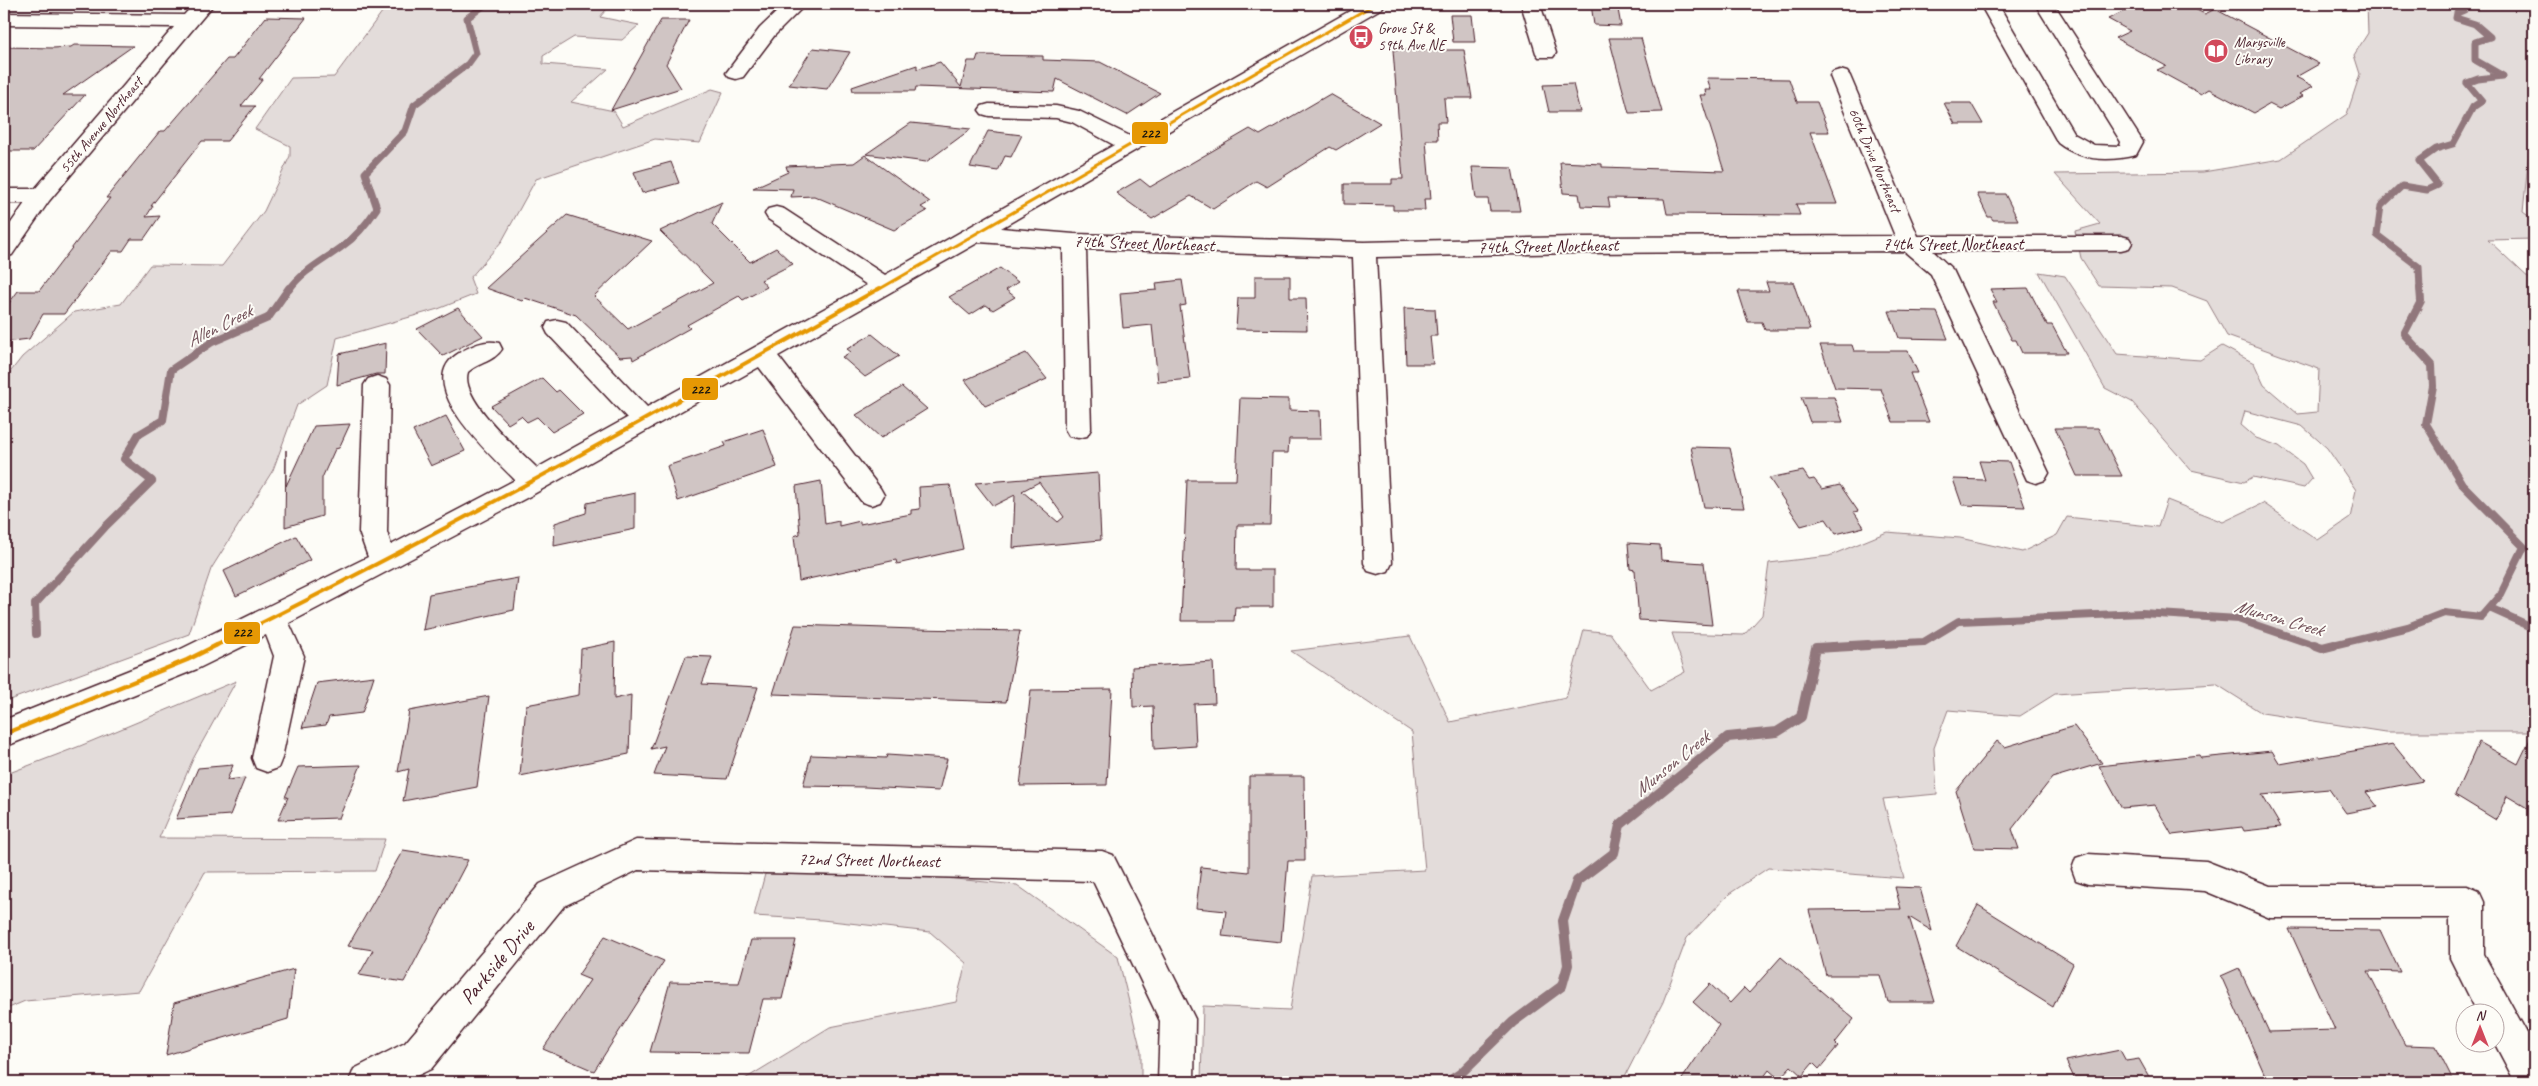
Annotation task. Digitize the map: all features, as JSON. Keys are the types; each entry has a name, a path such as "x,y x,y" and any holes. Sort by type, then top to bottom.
{"street":[{"name":"55th Avenue Northeast","path":"4,250 41,196 204,4"},
{"path":"736,73 767,32 796,4"},
{"path":"1530,4 1546,54"},
{"path":"1989,4 2066,138 2088,151 2108,153 2128,150 2132,142 2045,4"},
{"path":"4,734 187,660 383,562 534,482 976,234 1368,5"},
{"path":"4,19 190,21"},
{"name":"60th Drive Northeast","path":"1840,76 1910,244"},
{"path":"989,110 1056,112 1079,117 1131,145"},
{"path":"4,196 41,196"},
{"path":"776,214 884,286"},
{"name":"74th Street Northeast","path":"976,234 1074,241 1364,250 1583,245 2121,243"},
{"path":"1074,241 1078,429"},
{"path":"1910,244 1942,270 2036,473"},
{"path":"1364,250 1378,563"},
{"path":"557,328 644,420"},
{"path":"490,349 462,362 454,376 454,389 487,434 534,482"},
{"path":"763,354 871,495"},
{"path":"377,385 373,532 383,562"},
{"path":"266,758 289,656 273,618"},
{"name":"72nd Street Northeast","path":"636,855 1102,866 1178,1019 1176,1082"},
{"name":"Parkside Drive","path":"367,1082 418,1056 552,896 636,855"},
{"path":"2088,869 2206,876 2270,902 2467,902 2467,958 2534,1081"}],"path":[{"path":"2111,4 2123,10"}],"shaded area":[{"path":"388,4 611,4 600,17 639,25 622,40 574,37 543,56 543,64 608,69 571,102 614,111 623,126 712,89 723,92 700,143 655,139 536,179 502,241 470,278 476,294 438,309 337,338 327,385 297,405 273,470 211,569 189,634 4,702 4,380 22,357 74,312 121,304 150,265 222,266 264,211 290,156 290,146 255,129 291,78 334,77"},
{"path":"2367,4 2534,4 2534,152 2529,152 2523,212 2534,220 2534,239 2488,240 2534,283 2534,732 2385,732 2262,713 2216,684 2055,694 2020,716 1948,710 1934,748 1937,794 1883,799 1904,878 1768,868 1729,894 1687,938 1663,1002 1622,1082 1201,1082 1203,1006 1290,1010 1312,876 1425,870 1412,732 1291,651 1410,636 1450,722 1566,698 1584,630 1610,633 1651,690 1685,672 1672,633 1744,635 1762,615 1769,563 1829,556 1887,532 1960,538 2022,552 2057,535 2067,517 2158,527 2167,500 2223,522 2263,503 2318,540 2350,518 2356,490 2327,448 2302,426 2245,411 2241,425 2256,438 2279,446 2303,464 2312,479 2304,488 2253,477 2244,482 2191,470 2132,402 2105,388 2039,272 2065,276 2117,354 2200,360 2222,346 2254,363 2264,385 2298,414 2317,412 2319,369 2227,336 2207,301 2172,288 2099,286 2081,258 2075,231 2100,224 2055,174 2203,172 2281,159 2347,114 2360,74 2354,55 2368,33"},
{"path":"236,681 193,759 159,838 385,839 375,871 205,872 139,991 25,1001 4,1010 4,775 80,746"},
{"path":"872,871 1017,885 1118,957 1141,1051 1141,1082 740,1082 830,1027 956,1002 966,963 930,932 822,920 754,916 765,874"}],"building":[{"path":"1591,4 1617,4 1621,26 1594,25"},
{"name":"Marysville Library","path":"2139,4 2150,4 2155,7 2161,4 2184,4 2205,14 2215,9 2319,64 2296,77 2313,86 2300,94 2303,96 2279,109 2269,104 2254,113 2209,89 2201,94 2157,70 2166,66 2115,38 2130,31 2108,19"},
{"path":"1450,15 1472,15 1475,42 1453,42"},
{"path":"266,17 306,18 259,79 263,79 241,106 255,106 227,141 202,141 151,206 153,206 146,217 160,216 144,239 131,239 123,251 112,251 64,314 43,314 29,339 4,342 4,310 18,291 39,291 110,198 106,198 160,131 165,131 227,59 233,59"},
{"path":"661,20 689,20 666,64 681,88 611,110"},
{"path":"1609,38 1641,38 1662,112 1629,113"},
{"path":"74,45 133,46 63,95 85,95 33,151 4,151 4,47 53,48 71,47"},
{"path":"813,48 850,52 827,89 789,85"},
{"path":"1393,50 1464,50 1472,98 1444,98 1446,122 1437,122 1438,140 1426,140 1431,199 1424,199 1425,210 1393,210 1393,205 1344,204 1344,184 1392,184 1392,179 1403,179"},
{"path":"978,55 1043,56 1043,60 1100,62 1160,93 1127,115 1057,79 1054,92 916,87 915,91 853,91 852,87 917,65 917,69 940,62 961,87 968,61 976,61"},
{"path":"1707,78 1789,79 1797,102 1817,102 1829,132 1810,132 1837,204 1796,204 1800,215 1667,214 1664,199 1608,198 1610,207 1581,206 1579,194 1563,193 1560,162 1602,164 1602,167 1724,171 1700,95 1706,95 1705,90 1711,90"},
{"path":"1573,84 1580,112 1549,112 1543,85"},
{"path":"1330,94 1380,123 1336,150 1330,147 1267,187 1256,181 1213,209 1191,196 1152,219 1116,193 1140,179 1150,187 1250,129 1260,135"},
{"path":"1944,103 1971,103 1983,124 1955,124"},
{"path":"911,123 971,129 926,162 866,154"},
{"path":"988,131 1022,135 1011,157 1005,156 998,171 970,167"},
{"path":"865,155 930,202 921,207 927,211 894,230 814,196 791,197 793,189 753,188 788,172 786,166 854,163"},
{"path":"671,162 679,183 642,193 634,172"},
{"path":"1472,167 1512,168 1520,211 1490,211 1488,199 1476,199"},
{"path":"1977,194 2005,194 2018,220 1993,220 1991,217 1988,217"},
{"path":"722,202 712,224 750,262 776,248 793,264 761,280 767,287 743,300 739,296 687,325 690,328 633,360 632,356 620,357 576,315 525,298 522,301 486,288 567,215 652,241 594,296 628,329 713,283 660,231"},
{"path":"1000,268 1018,282 1006,290 1015,297 993,310 986,305 970,315 949,297"},
{"path":"1255,276 1290,276 1290,298 1306,298 1307,330 1236,329 1238,298 1255,298"},
{"path":"1182,280 1186,305 1180,306 1190,379 1158,382 1152,325 1123,328 1120,293 1157,290 1156,283"},
{"path":"1766,282 1793,282 1810,330 1765,330 1762,322 1748,322 1738,291 1769,291"},
{"path":"2028,288 2047,325 2052,325 2067,353 2022,353 2016,340 2012,340 1993,302 1997,302 1990,289"},
{"path":"458,308 483,336 443,356 417,329"},
{"path":"1404,308 1435,309 1437,336 1430,336 1433,364 1406,364"},
{"path":"1889,311 1937,312 1948,339 1899,338"},
{"path":"872,334 899,356 865,377 842,357 851,352 847,349"},
{"path":"386,343 385,374 376,374 337,385 339,354"},
{"path":"1820,345 1852,345 1854,351 1908,351 1918,373 1910,373 1929,422 1893,422 1881,389 1835,388"},
{"path":"1026,353 1047,379 985,406 965,380"},
{"path":"542,378 556,392 559,390 583,414 552,432 537,417 527,422 521,416 508,424 491,406"},
{"path":"902,387 927,409 881,438 856,415"},
{"path":"1801,397 1834,397 1843,422 1810,422"},
{"path":"1240,398 1289,399 1289,410 1320,411 1321,439 1289,439 1288,453 1272,453 1270,525 1237,525 1236,570 1273,570 1273,607 1235,607 1234,621 1181,621 1187,480 1236,480"},
{"path":"446,416 465,451 431,466 413,431"},
{"path":"350,424 339,448 335,449 322,478 322,516 285,527 286,450 286,486 314,426"},
{"path":"2055,428 2098,428 2122,476 2077,476"},
{"path":"763,429 777,467 678,501 667,466 726,446 724,442"},
{"path":"1691,447 1730,448 1744,508 1704,507"},
{"path":"1979,461 2009,462 2025,507 1962,505 1953,479 1985,480"},
{"path":"1803,471 1809,480 1814,479 1822,489 1840,485 1858,511 1854,512 1864,527 1836,534 1826,519 1801,526 1769,478"},
{"path":"1098,473 1101,540 1013,548 1015,495 993,506 975,483","holes":["1039,482 1064,517 1058,522 1022,491"]},
{"path":"821,481 825,524 839,521 839,526 911,514 911,510 920,509 919,487 950,485 963,549 897,564 896,560 799,581 794,536 800,534 796,486"},
{"path":"635,493 635,529 554,546 555,523 586,513 587,503"},
{"path":"296,536 310,560 236,596 224,571"},
{"path":"1628,543 1660,545 1661,560 1704,563 1712,625 1639,620 1635,570 1630,569"},
{"path":"518,578 514,610 423,630 429,594"},
{"path":"795,625 1020,631 1006,702 773,694"},
{"path":"615,642 614,699 631,695 629,754 520,776 526,705 579,695 581,649"},
{"path":"686,656 712,657 702,684 758,687 727,779 654,775 665,746 651,749"},
{"path":"1213,662 1215,703 1194,704 1196,746 1154,749 1153,706 1133,707 1132,667"},
{"path":"374,676 362,713 329,717 326,725 302,728 317,683"},
{"path":"1112,689 1107,785 1020,786 1031,690"},
{"path":"489,696 477,787 403,801 409,769 398,772 409,711"},
{"path":"2074,726 2102,763 2052,778 2012,829 2019,849 1974,848 1956,791 1997,741 2005,747"},
{"path":"2534,731 2534,812 2507,796 2496,820 2455,795 2479,742 2518,764"},
{"path":"2393,744 2423,781 2366,792 2378,807 2346,813 2329,789 2262,795 2281,827 2244,831 2242,827 2172,835 2155,805 2122,808 2099,766 2199,755 2201,758 2272,751 2280,764"},
{"path":"811,755 886,758 887,755 947,759 939,791 803,786"},
{"path":"233,765 227,780 245,778 230,815 176,819 198,768"},
{"path":"361,765 339,818 278,820 288,797 285,797 298,767"},
{"path":"1249,776 1304,776 1305,861 1288,861 1281,942 1222,936 1226,911 1196,908 1201,867 1249,872"},
{"path":"403,850 468,860 404,982 359,975 373,950 348,946"},
{"path":"1895,887 1920,888 1932,931 1909,917 1935,1002 1888,1002 1880,975 1826,975 1809,910 1901,909"},
{"path":"1978,905 2073,964 2053,1007 1956,946"},
{"path":"2289,929 2380,930 2400,972 2368,971 2405,1045 2436,1046 2454,1082 2268,1082 2221,976 2239,968 2269,1032 2335,1030"},
{"path":"605,936 664,961 594,1071 543,1049 590,980 578,975"},
{"path":"751,940 796,940 782,999 763,999 749,1053 650,1052 670,982 739,983"},
{"path":"1781,957 1854,1019 1835,1043 1838,1046 1819,1069 1813,1063 1802,1076 1791,1066 1779,1079 1769,1070 1760,1082 1680,1082 1719,1025 1693,1002 1710,984 1730,1003 1744,988 1749,993"},
{"path":"294,969 288,1019 166,1055 174,1003"},
{"path":"2120,1050 2126,1061 2139,1059 2152,1082 2076,1082 2066,1061"}],"waterway":[{"name":"Allen Creek","path":"289,290 307,271 353,238 374,213 377,208 365,173 405,131 414,105 468,64 476,53 467,18 486,4"},
{"name":"Munson Creek","path":"2420,290 2419,267 2377,235 2381,206 2402,186 2427,190 2438,185 2419,161 2436,149 2453,144 2473,107 2482,101 2467,83 2478,79 2503,76 2475,60 2475,42 2490,37 2475,24 2456,18 2457,13 2464,10 2459,4"},
{"name":"Allen Creek","path":"36,634 35,604 105,527 152,481 124,459 138,435 163,420 171,370 212,342 268,318 289,288"},
{"name":"Munson Creek","path":"2329,646 2408,627 2444,613 2481,617 2501,594 2524,547 2462,484 2426,424 2433,386 2432,365 2404,334 2421,301 2420,288"},
{"path":"2492,609 2534,628"},
{"name":"Munson Creek","path":"1846,646 1924,642 1959,621 2142,613 2238,619 2317,646"},
{"name":"Munson Creek","path":"1448,1082 1460,1074 1513,1022 1562,986 1568,965 1563,921 1577,881 1614,853 1620,825 1728,737 1777,732 1801,717 1816,648 1868,645"},
{"name":"Munson Creek","path":"2314,645 2322,648 2334,645"}],"transit line":[{"name":"222","path":"4,734 187,660 349,580 523,488 884,286 1375,4"}],"place":[{"name":"Grove St & 59th Ave NE","path":"1361,37"},
{"name":"Marysville Library","path":"2216,51"}]}
